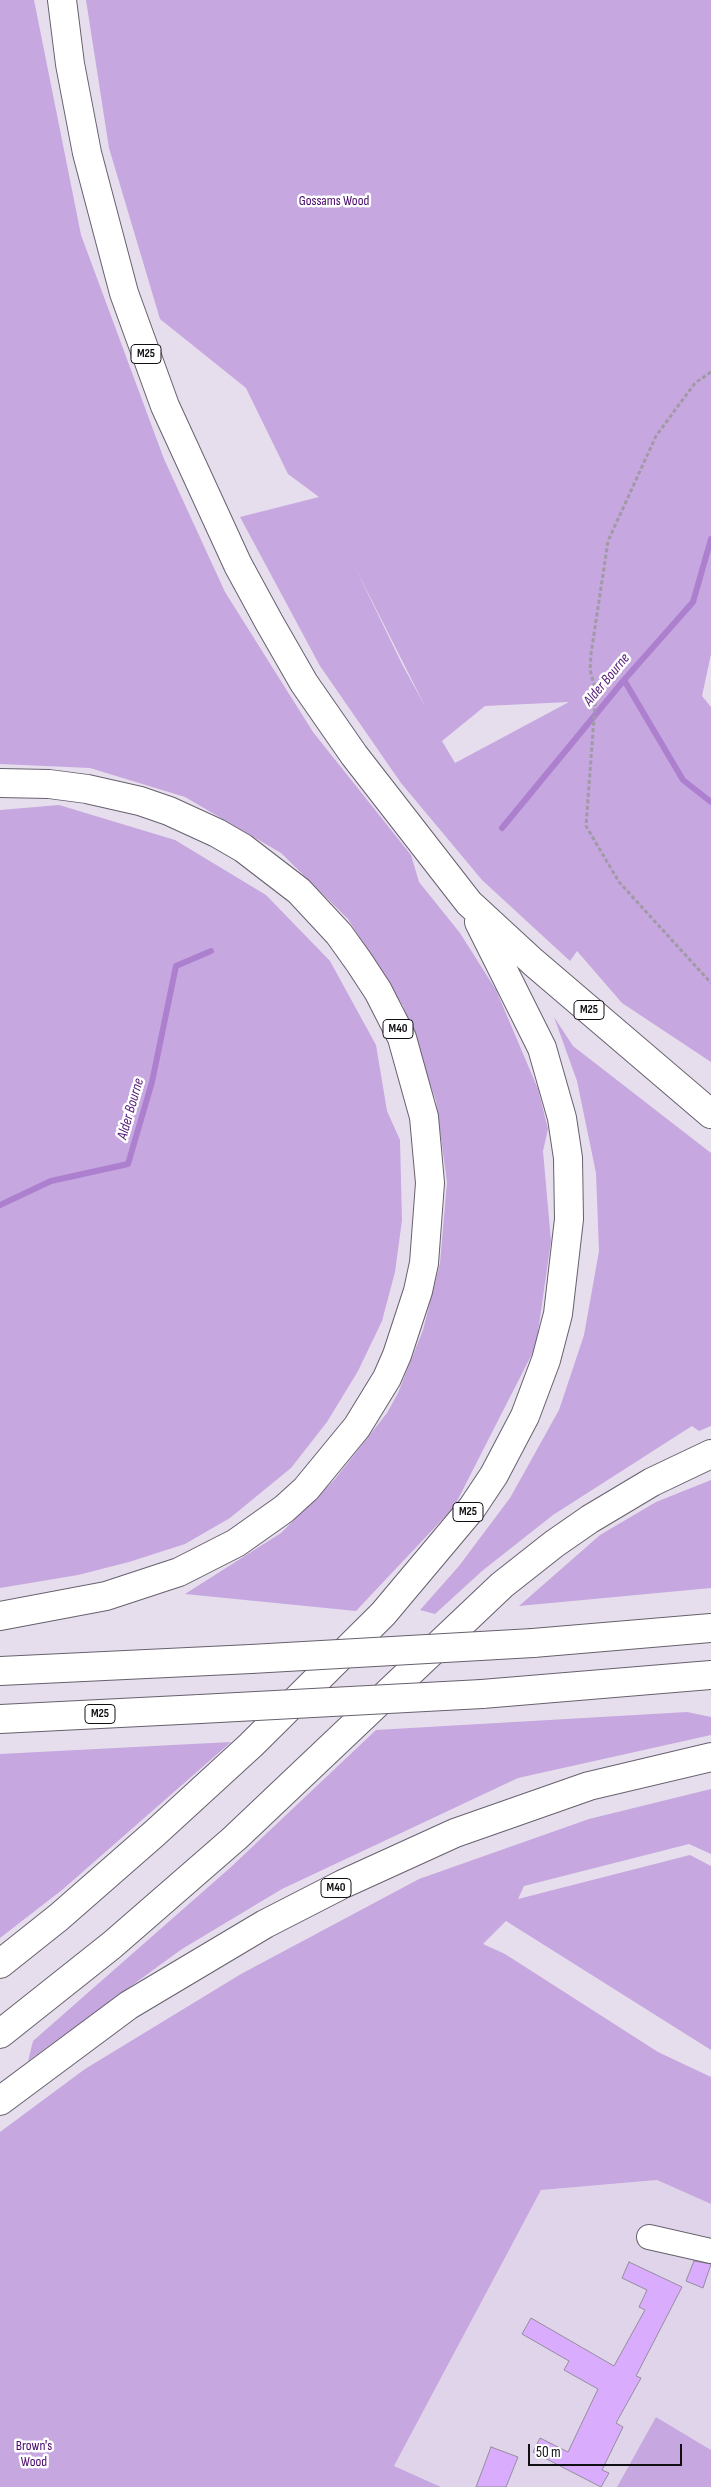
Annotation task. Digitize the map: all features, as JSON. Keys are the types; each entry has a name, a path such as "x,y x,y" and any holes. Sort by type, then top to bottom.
{"highway":[{"name":"M25","path":"62,0 87,153 124,293 165,406 199,485 238,565 304,683 354,755 469,903 533,962 711,1114"},
{"name":"M40","path":"0,784 49,784 86,789 140,801 169,811 217,833 243,848 299,891 339,934 359,962 378,991 402,1038 424,1116 429,1150 430,1190 424,1263 415,1299 397,1354 383,1385 357,1427 306,1488 284,1509 236,1543 178,1572 106,1596 0,1616"},
{"name":"M25","path":"0,1964 59,1917 176,1814 251,1745 383,1614 472,1508 494,1475 525,1416 546,1360 560,1305 570,1218 568,1158 562,1118 542,1048 520,1000 469,903"},
{"path":"0,2034 112,1945 235,1838 508,1580 590,1519 652,1482 711,1454"},
{"path":"0,1671 533,1643 711,1628"},
{"name":"M25","path":"0,1719 482,1694 711,1675"},
{"name":"M40","path":"0,2100 129,2005 265,1924 343,1884 455,1833 589,1786 711,1757"}],"lane":[{"path":"649,2237 711,2251"}],"path":[{"path":"711,372 695,383 656,436 608,540 590,670 596,696 586,826 619,882 711,983"}],"shaded area":[{"path":"657,2180 711,2204 711,2450 656,2417 617,2487 441,2487 394,2466 541,2190"}],"green space":[{"path":"0,0 34,0 81,235 164,459 225,592 313,732 411,855 419,882 460,933 496,990 538,1089 548,1129 543,1151 551,1241 536,1346 454,1507 356,1611 185,1594 281,1533 335,1479 387,1413 398,1393 423,1330 440,1263 447,1182 436,1101 403,1006 348,919 281,853 185,797 90,768 0,764"},
{"name":"Gossams Wood","path":"86,0 711,0 711,654 702,696 711,707 711,1062 622,1003 577,951 570,961 482,880 401,783 320,666 240,517 319,497 288,474 246,388 160,319 109,148","holes":["355,567 426,708 402,664","569,702 455,763 442,741 485,706"]},
{"path":"59,805 175,840 266,895 330,961 376,1045 387,1111 400,1140 402,1220 395,1272 382,1321 358,1371 327,1422 291,1468 230,1518 185,1544 129,1562 78,1575 0,1588 0,810"},
{"path":"554,1017 573,1046 711,1153 711,1426 699,1431 692,1426 553,1515 482,1571 435,1614 420,1610 459,1566 510,1498 559,1410 584,1335 599,1251 596,1173 577,1081"},
{"path":"711,1480 711,1588 519,1606 600,1535 656,1502"},
{"path":"687,1712 711,1717 711,1735 518,1778 282,1889 182,1949 28,2061 33,2041 231,1867 376,1730"},
{"path":"231,1742 62,1890 0,1938 0,1754"},
{"name":"Brown's Wood","path":"711,1789 711,1854 689,1844 524,1886 518,1899 690,1855 711,1866 711,2050 506,1921 483,1944 505,1954 658,2052 711,2077 711,2204 657,2180 541,2190 394,2466 441,2487 0,2487 0,2132 85,2069 241,1974 419,1879 589,1819"},
{"path":"656,2417 711,2450 711,2487 617,2487"}],"building":[{"path":"694,2261 711,2264 703,2288 686,2281"},
{"path":"629,2262 682,2287 636,2376 641,2378 616,2423 623,2427 602,2470 609,2473 601,2487 533,2452 540,2438 568,2452 598,2389 564,2370 569,2361 522,2334 531,2318 614,2366 645,2310 639,2307 647,2290 622,2278"},
{"path":"491,2447 518,2457 506,2487 476,2487"}],"waterway":[{"name":"Alder Bourne","path":"502,828 624,680 693,602 711,539"},
{"path":"624,680 683,780 711,802"},
{"name":"Alder Bourne","path":"0,1205 51,1181 128,1164 152,1082 176,966 211,951"}]}
